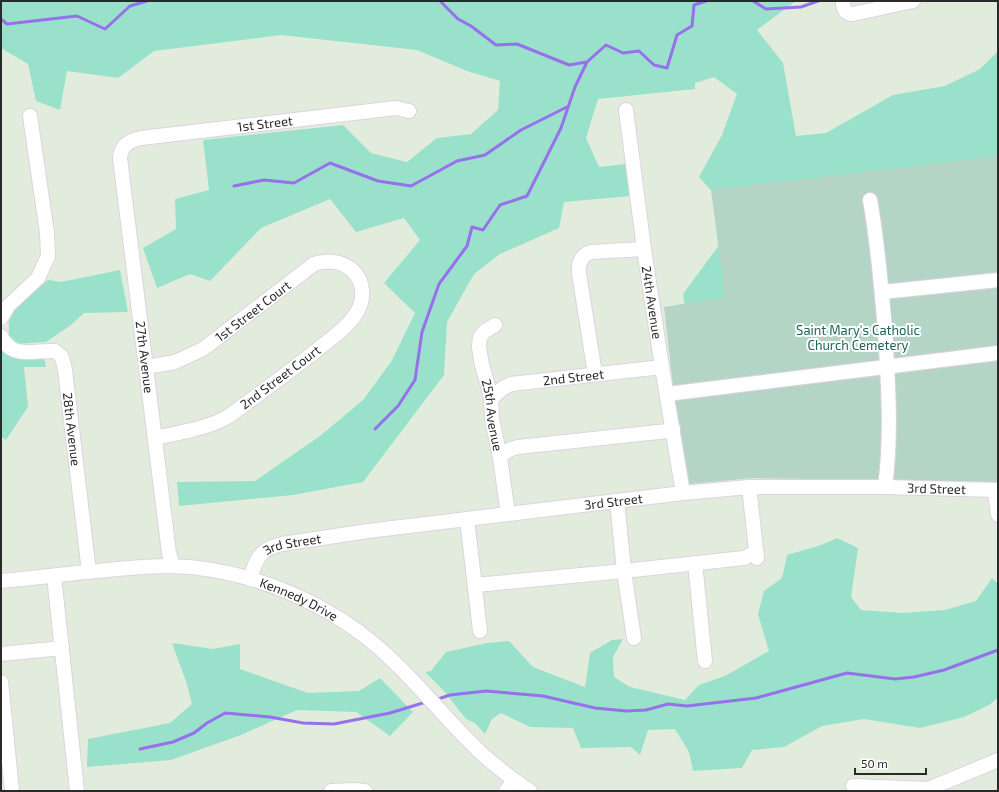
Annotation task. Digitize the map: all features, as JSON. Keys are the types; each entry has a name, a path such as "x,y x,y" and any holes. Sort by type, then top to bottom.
{"street":[{"path":"843,4 846,12 853,14 913,1"},
{"name":"1st Street","path":"123,148 132,140 141,138 396,108 409,111"},
{"name":"24th Avenue","path":"626,110 644,249 683,493"},
{"path":"1,318 8,306 38,278 48,256 30,116"},
{"name":"27th Avenue","path":"123,148 120,158 169,553 173,566"},
{"path":"870,200 877,237 887,366 889,446 885,487"},
{"path":"595,374 578,267 582,257 586,253 644,249"},
{"name":"1st Street Court","path":"146,367 175,362 203,349 314,264 328,260 344,265 357,274"},
{"name":"2nd Street Court","path":"155,438 212,425 229,416 334,336 350,322 361,306 362,290 360,279 357,274"},
{"path":"882,292 998,280"},
{"name":"25th Avenue","path":"495,325 485,331 479,341 482,365 491,399 492,419 500,458 508,514"},
{"name":"28th Avenue","path":"1,336 3,342 14,350 27,352 55,351 62,357 65,370 89,572"},
{"path":"667,394 998,353"},
{"name":"2nd Street","path":"491,399 510,384 662,367"},
{"path":"500,458 509,449 518,447 668,431 673,429"},
{"path":"475,585 624,571 744,558 756,555 749,487"},
{"name":"3rd Street","path":"250,579 254,565 262,552 272,546 282,544 368,531 683,493 749,487 885,487 997,490"},
{"path":"997,490 998,515"},
{"path":"617,501 624,571 634,638"},
{"path":"467,519 480,631"},
{"path":"695,563 705,661"},
{"name":"Kennedy Drive","path":"1,581 134,568 173,566 199,568 250,579 287,591 317,605 371,641 396,663 483,754 510,786 530,791"},
{"path":"54,576 77,791"},
{"path":"1,654 62,648"},
{"path":"1,682 12,791"},
{"path":"853,786 928,790 998,760"},
{"path":"331,791 365,791"}],"shaded area":[{"path":"1,1 796,1 757,30 783,63 796,136 826,133 893,95 945,86 980,69 998,51 998,178 768,290 686,317 683,294 723,240 731,213 699,177 722,135 737,94 714,77 695,83 695,89 598,99 586,138 599,167 626,164 630,196 564,202 559,228 500,254 474,274 447,322 444,375 363,482 293,495 179,506 177,482 255,481 320,436 363,400 391,362 415,313 384,283 420,240 404,218 356,232 330,199 261,228 210,281 190,274 157,288 143,248 176,229 175,199 209,190 203,140 343,125 371,153 407,162 437,138 471,134 498,110 500,81 467,71 417,50 281,35 154,51 118,78 67,71 60,110 36,101 28,64 1,48"},
{"path":"120,270 128,312 84,313 71,325 46,342 18,344 9,335 9,321 19,302 48,280 61,282"},
{"path":"1,345 44,358 46,367 24,367 28,407 6,440 1,437"},
{"path":"837,538 858,548 851,597 861,610 903,613 945,610 976,601 992,578 998,584 998,698 989,705 964,717 920,728 864,719 822,726 784,747 752,750 742,768 693,771 689,752 675,729 648,730 640,755 631,747 581,748 573,728 530,727 501,713 492,719 485,734 475,723 466,719 443,690 425,672 431,671 446,652 487,643 509,641 533,667 585,687 590,653 612,640 623,639 613,657 614,677 630,687 685,700 699,685 725,676 769,651 758,614 764,591 782,578 787,555 821,545"},
{"path":"172,643 213,649 240,644 240,669 308,693 359,691 380,678 413,712 390,736 356,712 297,710 241,735 171,760 87,767 88,739 170,723 192,704 187,684"}],"green space":[{"name":"Saint Mary's Catholic Church Cemetery","path":"998,156 998,482 753,478 689,484 682,465 664,307 725,297 711,190"}],"waterway":[{"path":"1,19 7,24 77,16 105,29 130,6 147,1"},
{"path":"440,1 458,19 471,26 496,45 517,44 569,65 587,62 606,45 623,53 639,51 654,65 667,68 677,35 692,26 694,5 706,1"},
{"path":"753,1 766,9 801,7 818,1"},
{"path":"375,429 398,406 415,380 422,332 439,284 467,246 472,227 483,230 500,205 527,196 561,128 575,87 587,62"},
{"path":"234,186 264,180 294,183 330,163 378,181 411,186 457,161 485,155 521,130 567,107"},
{"path":"435,700 450,695 486,691 543,696 595,708 626,711 646,710 668,704 687,706 756,698 847,673 895,679 914,677 944,670 998,650"},
{"path":"140,749 173,742 194,733 207,723 225,713 270,717 303,723 334,724 390,713 426,702"}]}
